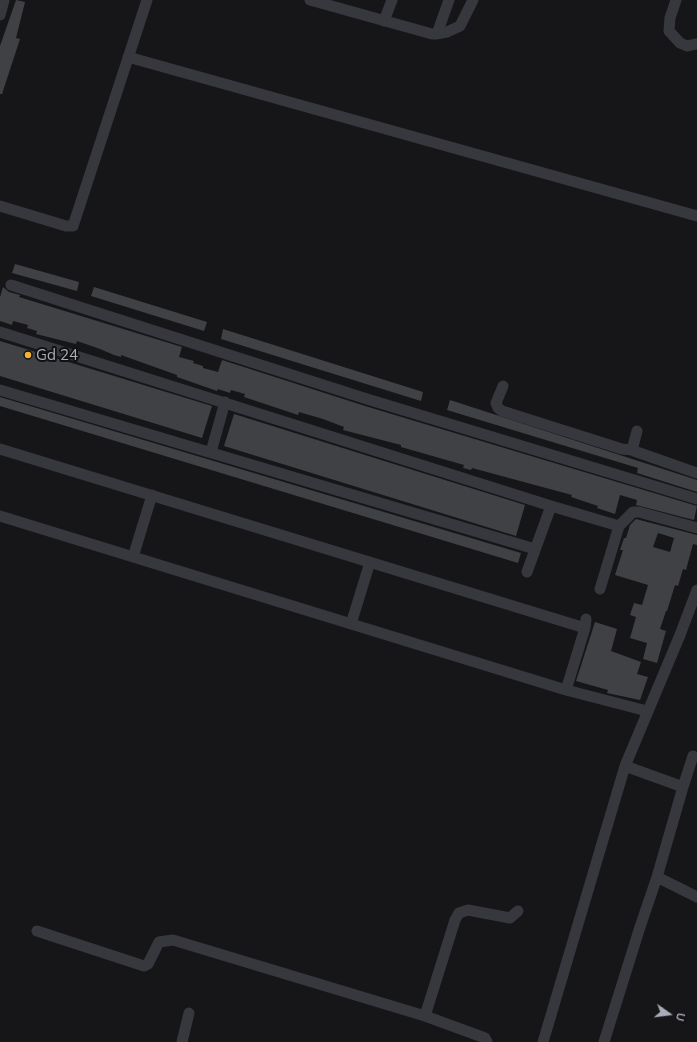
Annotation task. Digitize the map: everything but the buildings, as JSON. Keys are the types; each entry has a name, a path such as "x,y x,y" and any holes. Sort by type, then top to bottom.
{"street":[{"path":"0,14 4,0"},
{"path":"0,206 66,226 73,226 147,0"},
{"path":"310,0 332,3 384,21 436,34 447,32 460,26 473,0"},
{"path":"384,21 392,0"},
{"path":"436,34 449,0"},
{"path":"676,0 670,18 669,31 680,43 688,46 697,44"},
{"path":"128,57 697,216"},
{"path":"11,285 367,399 697,499"},
{"path":"0,332 551,506 619,526"},
{"path":"503,386 496,403 498,408 502,410 622,449 632,450 697,473"},
{"path":"0,390 535,549"},
{"path":"211,452 225,402"},
{"path":"632,450 637,431"},
{"path":"0,449 370,562 390,566 586,623 566,690"},
{"path":"133,557 152,495"},
{"path":"527,572 551,506"},
{"path":"600,589 619,526 629,515 637,511 697,528"},
{"path":"0,516 566,690 643,710"},
{"path":"351,624 370,562"},
{"path":"543,1042 643,710 680,635 697,590"},
{"path":"604,1042 657,877 693,756"},
{"path":"625,766 683,787"},
{"path":"657,877 697,897"},
{"path":"425,1016 455,920 459,913 468,910 510,918 518,911"},
{"path":"37,931 144,966 148,964 160,942 173,940 425,1016 486,1038 487,1042"},
{"path":"182,1042 189,1013"}],"place":[{"name":"Gd 24","path":"28,355"}]}
